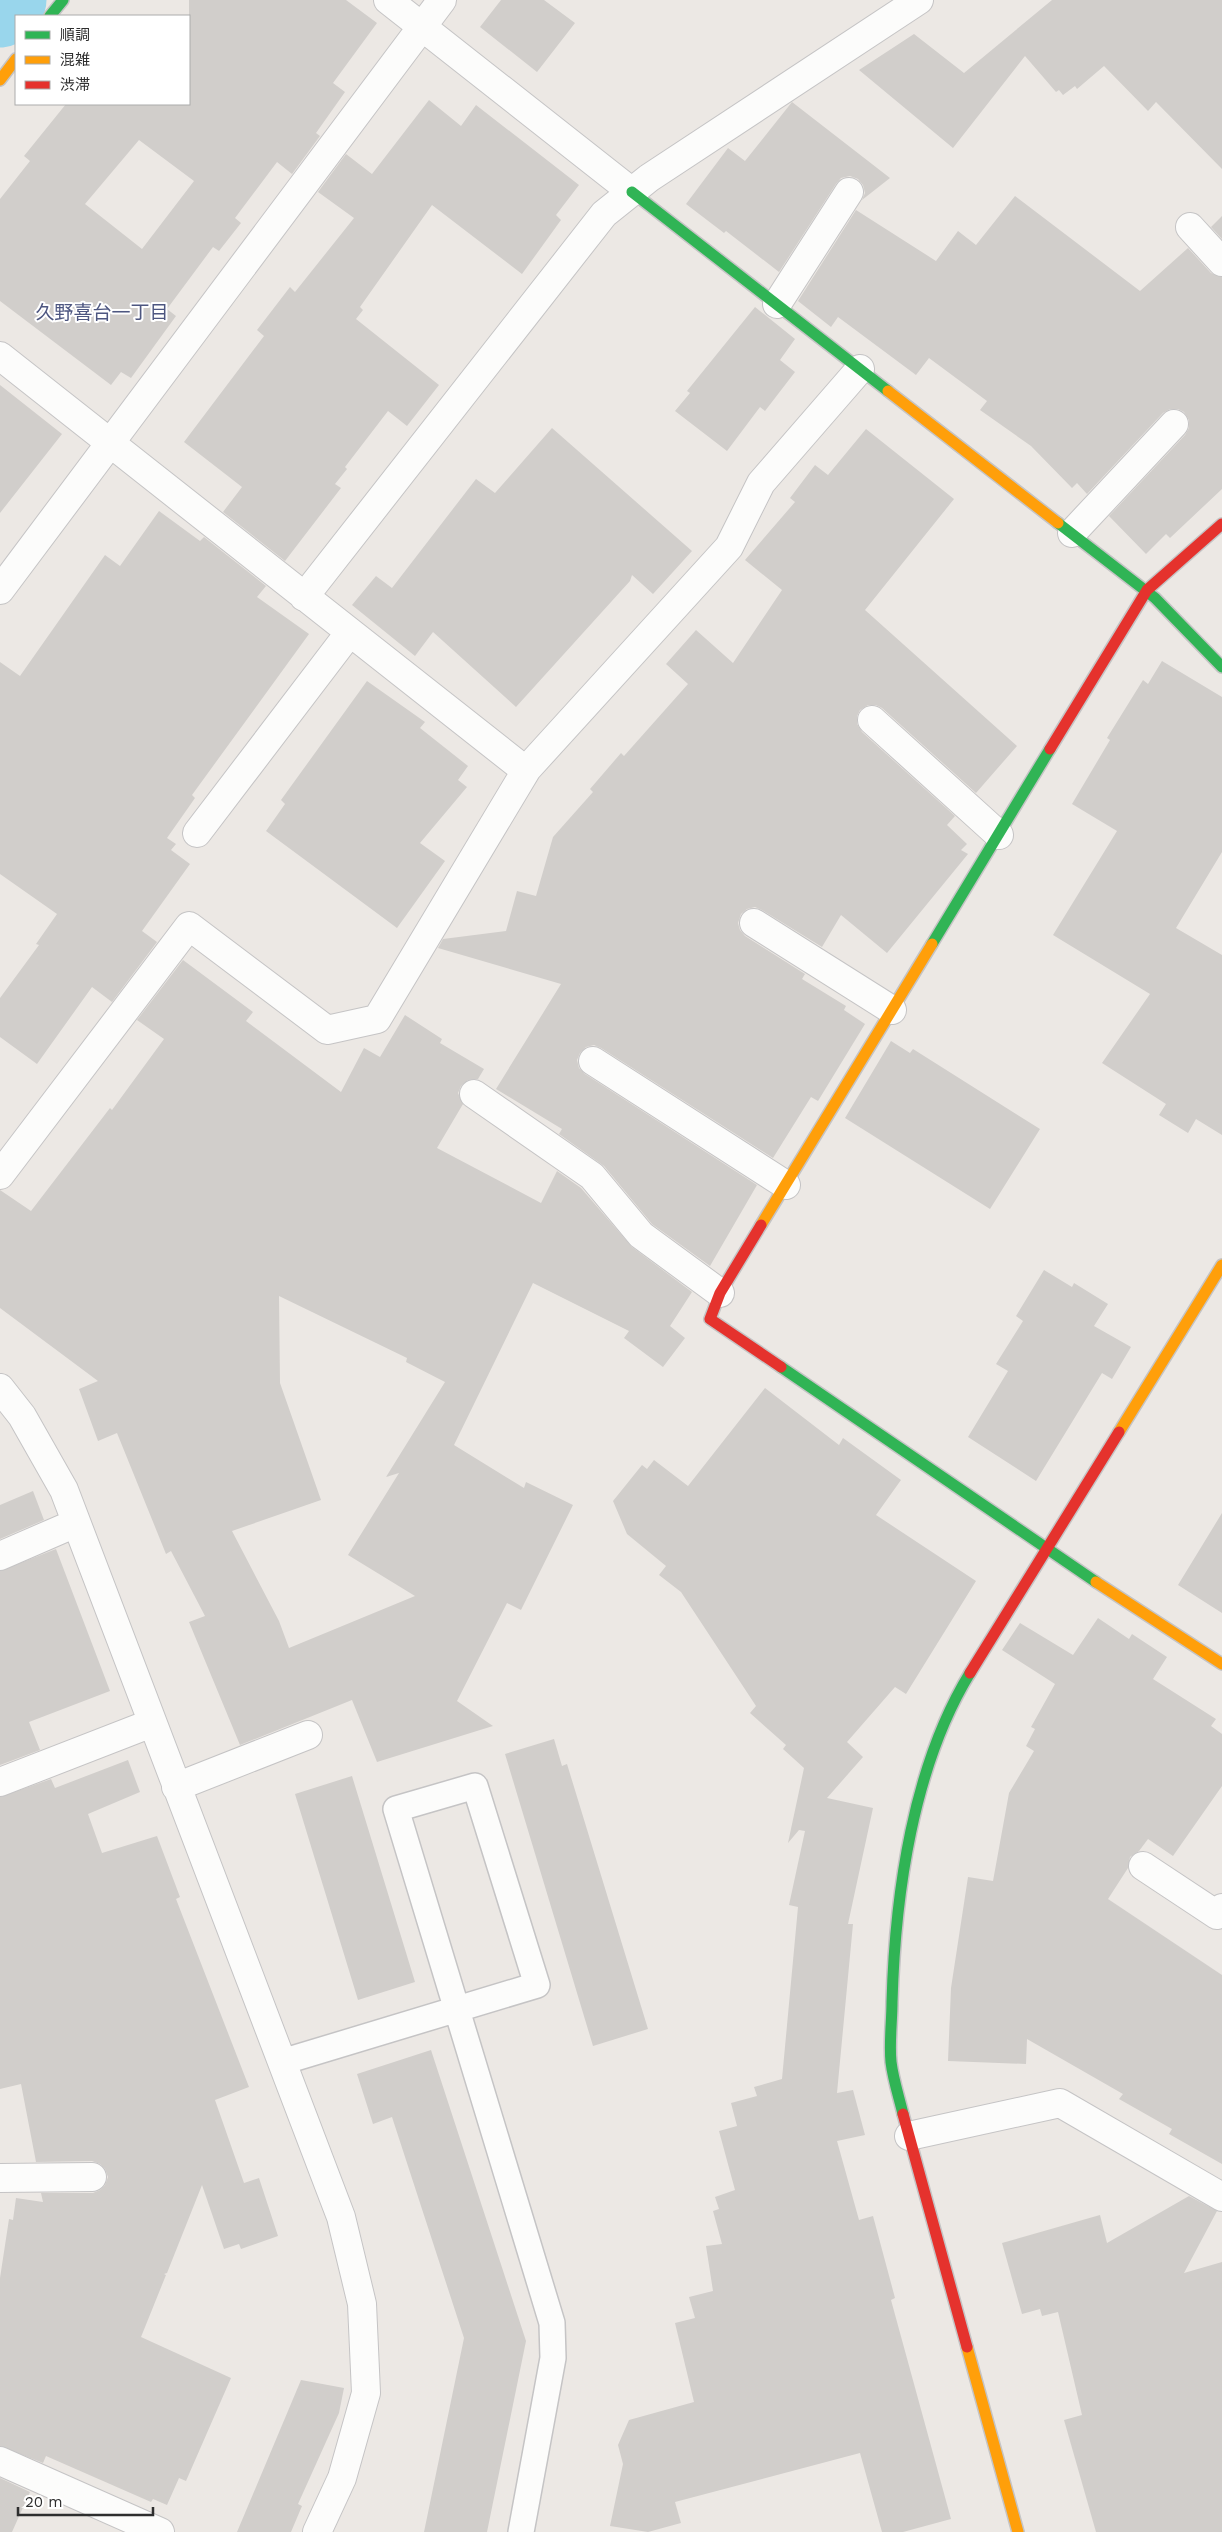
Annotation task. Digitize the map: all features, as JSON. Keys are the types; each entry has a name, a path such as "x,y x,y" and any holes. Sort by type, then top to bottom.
{"street":[{"path":"51,15 63,0"},
{"path":"388,0 1147,592 1222,668"},
{"path":"0,590 442,0"},
{"path":"304,597 604,214 632,192 919,0"},
{"path":"0,80 15,60"},
{"path":"777,304 849,192"},
{"path":"1190,227 1222,262"},
{"path":"0,356 304,597 526,769"},
{"path":"0,1175 189,926 327,1030 377,1019 526,769 729,547 761,483 860,369"},
{"path":"1072,533 1174,424"},
{"path":"1222,524 1147,592 720,1293 710,1319 1045,1549 1222,1664"},
{"path":"198,833 350,632"},
{"path":"872,720 999,835"},
{"path":"754,923 892,1010"},
{"path":"593,1061 786,1185"},
{"path":"474,1094 592,1176 641,1235 720,1293"},
{"path":"1018,2532 909,2136 891,2062 893,1979 897,1924 909,1835 924,1780 942,1731 964,1683 1222,1265"},
{"path":"0,1388 22,1416 64,1490 341,2217 362,2304 366,2393 342,2478 317,2532"},
{"path":"0,1556 76,1523"},
{"path":"0,1782 152,1723"},
{"path":"176,1787 308,1735"},
{"path":"1143,1866 1217,1915 1222,1908"},
{"path":"909,2136 1060,2103 1222,2197"},
{"path":"0,2178 92,2177"},
{"path":"0,2461 160,2532"}],"lane":[{"path":"282,2062 457,2009 537,1985 475,1786 396,1808 457,2009 552,2322 553,2358 521,2532"}],"building":[{"path":"189,0 346,0 377,23 333,83 345,92 316,133 320,136 292,174 277,162 235,218 241,223 219,251 213,247 167,309 176,316 131,378 121,372 111,385 0,301 0,199 30,161 24,156 65,105 190,105","holes":["139,140 194,181 142,249 85,204"]},
{"path":"501,0 544,0 575,23 537,72 480,27"},
{"path":"1052,0 1222,0 1222,169 1156,102 1148,111 1104,66 1077,89 1075,86 1063,95 1059,90 1056,92 1025,56 953,148 859,70 914,34 964,73"},
{"path":"429,100 461,126 476,105 579,185 556,215 561,220 522,274 432,205 360,307 363,310 356,319 439,385 407,426 388,411 345,467 347,469 335,484 341,488 285,561 223,512 242,487 184,442 264,336 257,330 290,287 295,292 354,218 318,192 346,154 372,174"},
{"path":"792,102 890,178 862,200 865,193 863,185 858,179 850,176 841,178 779,272 726,231 724,233 686,204 728,148 745,161"},
{"path":"1015,196 1140,291 1188,248 1211,273 1222,277 1222,489 1170,538 1166,534 1146,554 1109,516 1185,435 1189,428 1189,420 1184,412 1178,409 1170,409 1163,413 1087,494 1077,483 1072,488 1031,446 980,410 987,401 929,358 916,375 838,317 831,327 798,301 856,210 936,261 958,231 976,245"},
{"path":"1222,216 1222,239 1211,227"},
{"path":"755,307 795,339 780,360 795,372 765,411 760,407 727,451 675,411 690,393 687,391"},
{"path":"0,385 62,434 0,513"},
{"path":"552,428 692,551 653,594 632,575 630,581 516,707 433,632 415,656 352,605 376,576 392,588 476,479 495,493"},
{"path":"866,429 954,499 865,610 1017,746 976,793 882,708 876,705 868,705 860,710 857,716 857,724 862,732 955,816 947,825 967,844 961,850 968,854 887,953 841,915 822,947 755,907 747,909 741,914 738,923 740,930 745,936 805,974 802,979 846,1006 844,1010 865,1024 818,1101 811,1097 773,1158 601,1048 594,1045 586,1047 580,1053 577,1060 579,1068 585,1074 757,1185 710,1266 652,1224 604,1166 559,1134 562,1129 496,1089 561,984 438,948 443,939 506,931 517,891 536,896 553,837 593,792 590,789 621,753 624,756 688,684 666,664 696,630 733,663 782,590 745,560 795,502 790,498 815,465 828,475"},
{"path":"159,511 200,541 204,537 266,586 257,597 309,634 192,795 195,798 167,838 176,844 171,850 190,864 142,931 157,942 112,1002 92,987 37,1064 0,1037 0,998 39,945 36,944 57,914 0,874 0,662 20,676 105,555 120,566"},
{"path":"1162,661 1222,697 1222,852 1176,928 1222,955 1222,1135 1196,1119 1188,1133 1159,1115 1166,1104 1102,1063 1150,994 1053,935 1117,831 1072,804 1110,740 1107,738 1143,680 1148,684"},
{"path":"367,681 425,722 420,728 468,766 458,780 467,787 420,843 445,861 397,928 266,831 285,804 281,800"},
{"path":"183,960 253,1012 246,1021 341,1092 364,1048 380,1057 405,1015 442,1039 440,1043 484,1069 478,1079 468,1080 461,1086 458,1093 463,1104 437,1148 541,1203 557,1171 581,1188 632,1247 692,1292 670,1326 685,1338 663,1367 624,1338 629,1331 533,1283 454,1445 524,1488 526,1482 573,1505 521,1610 507,1603 457,1701 493,1726 377,1762 352,1700 240,1745 189,1622 205,1616 171,1551 166,1554 117,1433 98,1441 79,1389 98,1381 0,1308 0,1190 31,1211 110,1108 112,1110 164,1039 137,1020","holes":["279,1296 407,1358 406,1362 445,1382 386,1477 399,1473 348,1555 415,1596 289,1648 279,1621 232,1531 321,1500 280,1383"]},
{"path":"891,1041 910,1053 913,1049 1040,1129 990,1209 845,1118"},
{"path":"1044,1270 1072,1287 1074,1283 1108,1304 1094,1326 1131,1347 1112,1379 1102,1373 1036,1481 968,1437 1008,1371 996,1364 1023,1321 1016,1316"},
{"path":"765,1388 839,1445 843,1438 901,1480 876,1515 976,1581 906,1694 895,1687 847,1742 863,1757 827,1798 873,1808 848,1924 853,1924 837,2093 853,2090 865,2135 837,2141 859,2220 873,2216 895,2298 891,2300 951,2519 903,2532 882,2532 860,2453 675,2502 681,2523 648,2532 610,2526 623,2464 618,2445 629,2420 694,2402 675,2323 695,2318 689,2297 713,2291 706,2246 722,2244 713,2211 719,2209 715,2197 735,2190 719,2131 737,2126 731,2103 757,2096 754,2087 782,2079 798,1907 789,1905 805,1831 799,1830 788,1843 804,1768 783,1749 786,1745 750,1713 756,1706 681,1592 659,1575 666,1566 627,1534 613,1501 642,1465 647,1469 654,1460 688,1486"},
{"path":"33,1491 44,1520 0,1539 0,1505"},
{"path":"1222,1513 1222,1613 1178,1585"},
{"path":"56,1549 110,1691 29,1722 40,1750 0,1765 0,1571"},
{"path":"1098,1618 1129,1639 1132,1634 1167,1657 1153,1679 1216,1719 1211,1726 1222,1734 1222,1786 1173,1856 1148,1839 1139,1851 1130,1857 1128,1868 1108,1899 1222,1975 1222,2164 1169,2134 1172,2129 1119,2099 1123,2094 1027,2039 1026,2064 948,2061 951,1988 968,1877 993,1881 1009,1793 1034,1751 1026,1746 1035,1729 1031,1727 1055,1684 1002,1650 1020,1623 1073,1655"},
{"path":"554,1739 562,1766 567,1764 648,2029 593,2046 505,1754"},
{"path":"128,1760 140,1792 88,1814 102,1853 157,1836 180,1897 176,1899 249,2087 215,2100 244,2183 259,2178 278,2236 241,2249 239,2244 224,2249 202,2185 167,2273 164,2274 166,2275 141,2337 231,2378 186,2481 179,2478 167,2505 153,2499 151,2502 46,2456 43,2463 0,2446 0,2278 9,2219 13,2220 16,2198 43,2202 41,2193 93,2193 105,2185 108,2177 105,2169 100,2164 92,2161 36,2162 21,2084 0,2089 0,1797 51,1779 55,1788"},
{"path":"352,1776 415,1982 358,2000 295,1794"},
{"path":"431,2050 526,2341 487,2532 424,2532 464,2338 392,2117 373,2124 357,2074"},
{"path":"1189,2196 1217,2211 1184,2273 1222,2262 1222,2532 1096,2532 1064,2420 1082,2415 1058,2312 1042,2316 1040,2309 1022,2314 1002,2243 1100,2215 1107,2243"},
{"path":"301,2380 344,2388 339,2413 298,2504 302,2506 291,2532 237,2532"},
{"path":"0,2478 30,2492 12,2532 0,2532"}],"waterway":[{"path":"0,7 6,0"}],"traffic: fast":[{"path":"51,15 63,0"},
{"path":"632,192 888,391"},
{"path":"1058,523 1155,598 1222,667"},
{"path":"932,944 1050,749"},
{"path":"781,1367 1096,1582"},
{"path":"903,2114 893,2075 890,2047 897,1918 903,1875 921,1789 934,1748 950,1709 970,1673"}],"traffic: slow":[{"path":"0,80 15,60"},
{"path":"888,391 1058,523"},
{"path":"761,1225 932,944"},
{"path":"1119,1432 1222,1265"},
{"path":"1096,1582 1222,1664"},
{"path":"967,2347 1018,2532"}],"traffic: jam":[{"path":"1050,749 1147,590 1222,524"},
{"path":"761,1225 720,1293 710,1319 781,1367"},
{"path":"970,1673 1119,1432"},
{"path":"903,2114 967,2347"}],"district":[{"name":"久野喜台一丁目","path":"102,312"}]}
